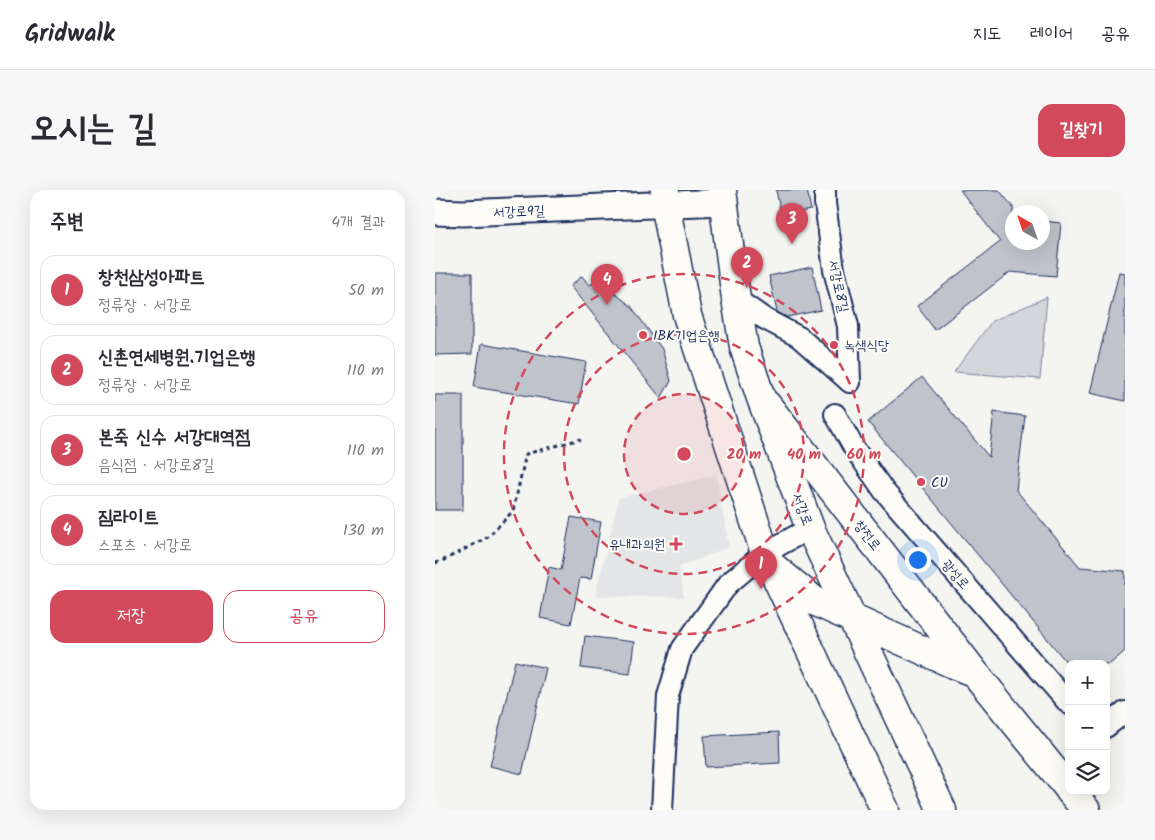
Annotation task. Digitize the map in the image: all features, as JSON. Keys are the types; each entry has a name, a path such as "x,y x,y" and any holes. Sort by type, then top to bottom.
{"main road":[{"name":"서강로","path":"722,196 744,347 761,398 811,528 942,810"},
{"path":"665,197 687,315 769,560 885,810"},
{"name":"창전로","path":"761,398 974,672 1065,784"},
{"name":"창전로","path":"769,560 817,602 974,672"},
{"name":"창전로","path":"1074,795 1086,810"}],"street":[{"name":"서강로8길","path":"736,299 765,319 799,337 850,382 847,326 834,270 825,190"},
{"name":"서강로9길","path":"435,212 463,213 665,197 722,196"},
{"name":"광성로","path":"835,414 854,448 884,491 1065,699"},
{"path":"662,810 668,696 682,649 728,584 769,560 811,528"},
{"path":"1110,723 1125,712"}],"path":[{"path":"435,563 488,537 513,511 526,454 581,439"}],"shaded area":[{"path":"1047,297 1040,379 954,372 992,321"},
{"path":"716,475 729,547 679,567 684,597 595,596 619,498"}],"building":[{"path":"776,190 807,190 811,210 781,215"},
{"path":"960,190 999,190 1011,205 1005,205 1005,250 1050,250 1050,222 1061,223 1056,276 1010,272 935,330 917,306 1000,242"},
{"path":"812,267 821,310 787,317 777,312 769,276"},
{"path":"1119,272 1125,273 1125,401 1090,393"},
{"path":"435,273 472,273 472,354 435,355"},
{"path":"582,276 589,285 599,281 631,306 662,349 671,381 661,398 570,286"},
{"path":"481,344 586,362 579,404 474,387"},
{"path":"922,377 989,457 994,412 1025,416 1016,490 1080,567 1125,571 1125,651 1110,664 1110,660 1065,660 868,422"},
{"path":"435,395 463,395 463,510 435,510"},
{"path":"571,517 601,522 591,579 580,578 571,624 540,618 549,567 561,570"},
{"path":"585,636 634,642 630,674 581,668"},
{"path":"515,661 546,668 522,774 490,766"},
{"path":"779,732 780,763 706,767 704,736"}],"place":[{"name":"본죽 신수 서강대역점","path":"792,244"},
{"name":"신촌연세병원.기업은행","path":"747,288"},
{"name":"짐라이트","path":"607,305"},
{"name":"IBK기업은행","path":"643,335"},
{"name":"녹색식당","path":"834,345"},
{"name":"CU","path":"921,482"},
{"name":"유내과의원","path":"676,544"},
{"name":"창천삼성아파트","path":"761,589"}]}
